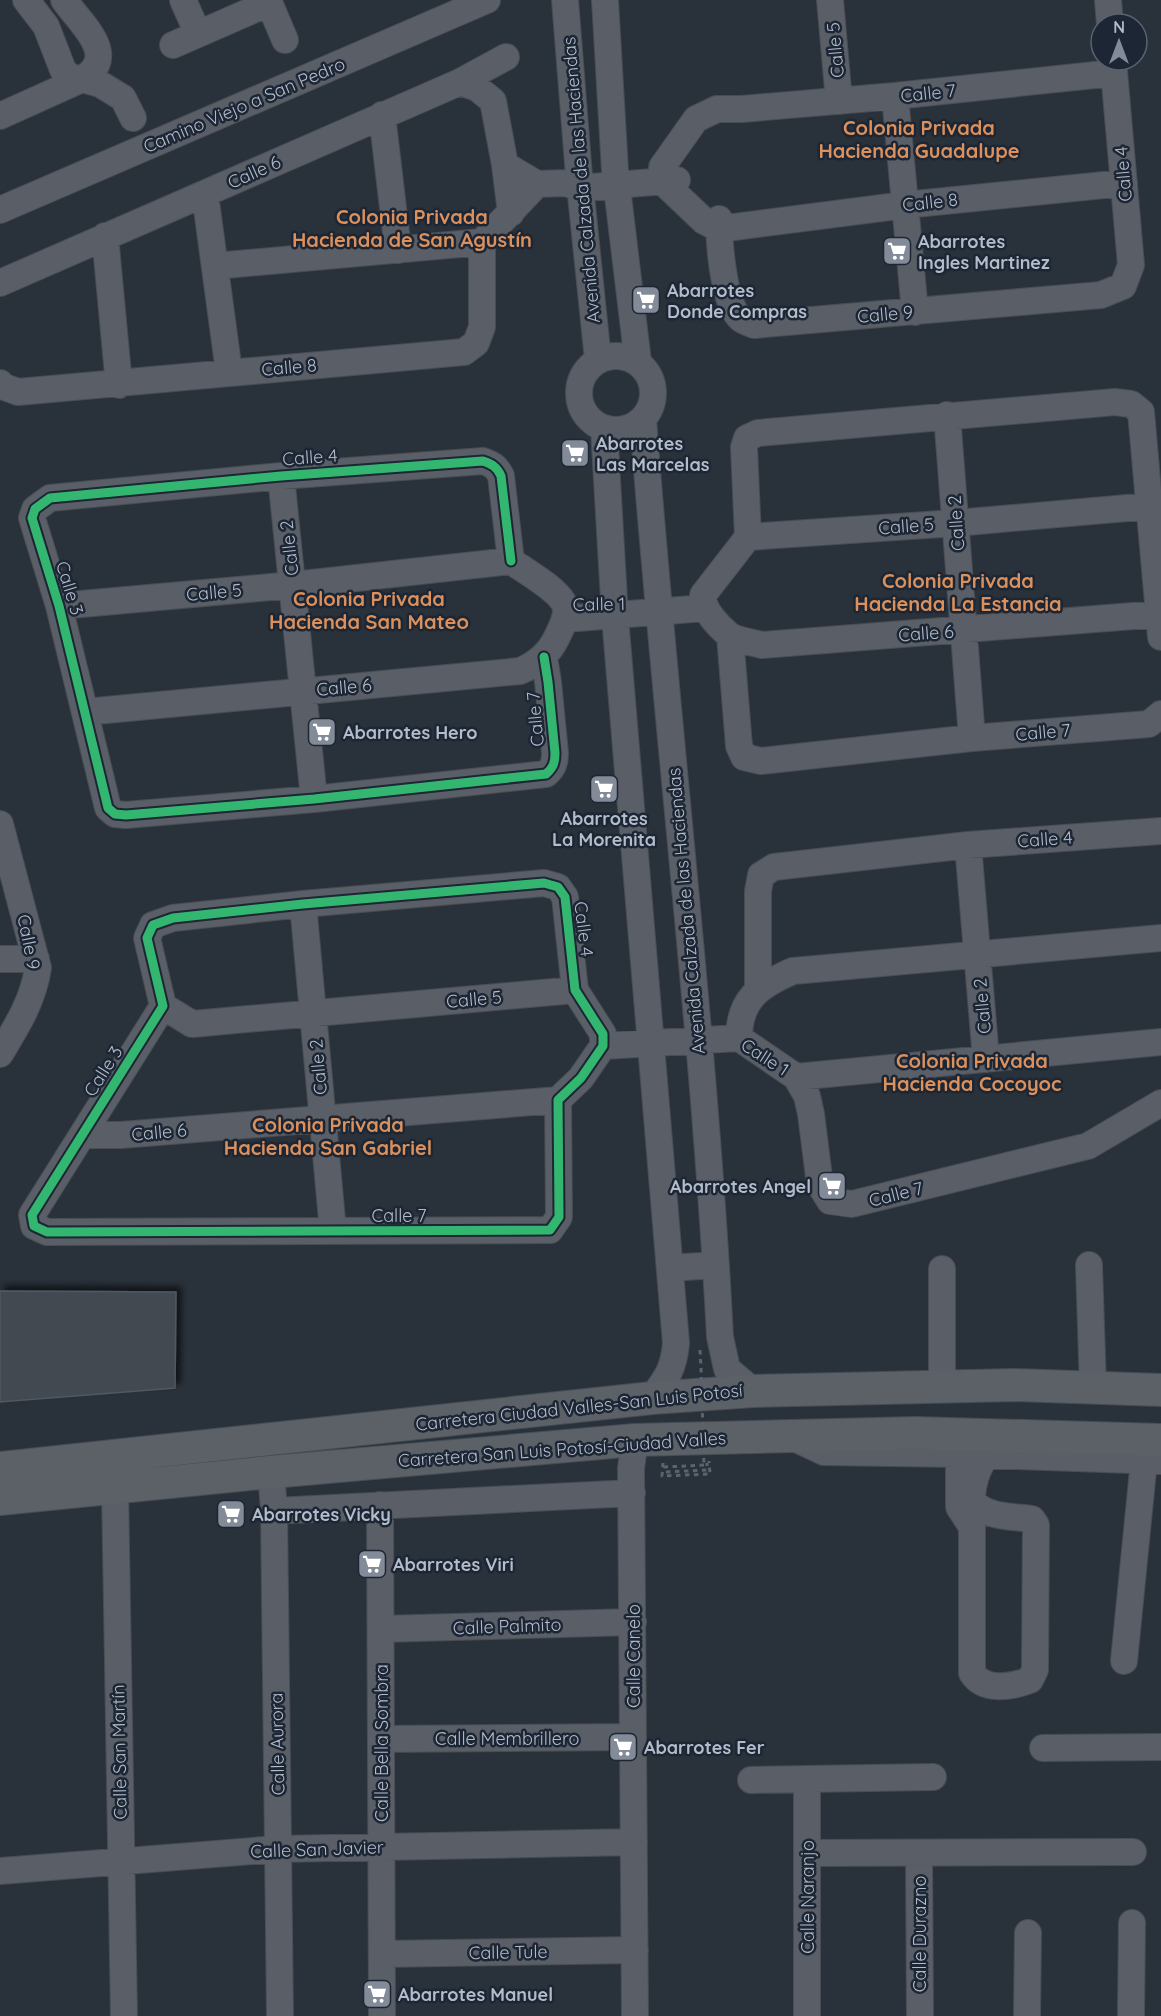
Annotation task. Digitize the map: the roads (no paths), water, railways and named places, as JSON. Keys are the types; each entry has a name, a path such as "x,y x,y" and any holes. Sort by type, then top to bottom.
{"main road":[{"name":"Carretera Ciudad Valles-San Luis Potosí","path":"0,1468 652,1398 753,1391 1014,1385 1161,1390"},
{"path":"1119,1437 1130,1430 1161,1426"},
{"name":"Carretera San Luis Potosí-Ciudad Valles","path":"0,1499 271,1472 635,1440 698,1452 789,1435 915,1433 1119,1437 1155,1454"}],"street":[{"path":"26,0 46,26 63,69 71,78 100,84 123,98 134,118"},
{"path":"0,116 82,79 94,69 98,59 98,46 64,0"},
{"path":"183,0 198,34"},
{"name":"Camino Viejo a San Pedro","path":"0,210 487,0"},
{"name":"Avenida Calzada de las Haciendas","path":"566,0 575,182 598,360"},
{"name":"Avenida Calzada de las Haciendas","path":"605,0 616,179 638,362"},
{"name":"Calle 5","path":"830,0 839,101"},
{"path":"173,45 268,1 285,40"},
{"name":"Calle 6","path":"0,283 460,82 506,57"},
{"name":"Calle 7","path":"670,174 696,119 717,109 742,109 895,96 1089,70"},
{"name":"Calle 4","path":"1114,72 1131,265 1123,286"},
{"path":"460,82 477,88 493,101 511,213"},
{"path":"895,96 915,312"},
{"path":"382,116 398,250"},
{"path":"505,165 537,184 670,174 704,221 725,225"},
{"name":"Calle 8","path":"725,225 1124,183"},
{"path":"215,266 482,242 537,184"},
{"path":"205,194 229,372"},
{"name":"Calle 9","path":"725,225 726,290 731,306 741,319 754,325 1101,295 1123,286"},
{"path":"105,236 119,384"},
{"name":"Calle 8","path":"0,383 18,392 464,352 476,343 482,327 482,242"},
{"path":"618,355 638,362 650,376 654,394 649,412 643,419 625,429 610,430 588,417 580,401 579,391 584,374 604,357 618,355"},
{"path":"730,636 704,602 748,537 744,447 747,438 758,433 1115,402 1131,404 1141,412 1160,626"},
{"name":"Calle 2","path":"947,416 972,738"},
{"name":"Avenida Calzada de las Haciendas","path":"643,419 657,607 698,1034 720,1337 725,1363 731,1373 753,1391"},
{"path":"604,428 615,611 676,1343 675,1362 667,1378 652,1398"},
{"name":"Calle 4","path":"34,509 50,498 281,476 474,461 491,463 501,476 511,561"},
{"name":"Calle 2","path":"281,476 314,799"},
{"name":"Calle 5","path":"748,537 956,523 1150,506"},
{"name":"Calle 3","path":"34,509 33,528 59,606 108,808 115,814"},
{"name":"Calle 5","path":"59,606 293,585 511,561"},
{"name":"Calle 1","path":"511,561 560,596 566,613 615,611 704,602"},
{"name":"Calle 6","path":"85,712 520,671 534,665 544,657 555,642 566,613"},
{"name":"Calle 6","path":"730,636 762,645 964,631 1160,626"},
{"name":"Calle 7","path":"730,636 739,746 744,757 761,760 972,738 1149,724 1161,714"},
{"name":"Calle 7","path":"115,814 126,815 314,799 546,774 555,762 555,753 544,657"},
{"name":"Calle 9","path":"0,824 4,852 38,968 35,988 27,1008 0,1054"},
{"name":"Calle 4","path":"758,991 758,891 761,875 774,867 969,845 1161,831"},
{"name":"Calle 2","path":"969,845 986,1059"},
{"name":"Calle 4","path":"163,1006 147,938 153,925 173,918 544,883 558,886 565,897 575,990"},
{"name":"Calle 2","path":"303,904 333,1231"},
{"path":"739,1030 742,1010 758,991 772,980 793,971 1161,938"},
{"path":"0,959 36,959"},
{"path":"558,1101 581,1078 603,1040 575,990"},
{"name":"Calle 5","path":"163,1006 192,1024 575,990"},
{"name":"Calle 3","path":"34,1226 32,1215 163,1006"},
{"name":"Calle 1","path":"603,1040 739,1030 796,1077 807,1096 812,1114 820,1185 830,1201"},
{"path":"796,1077 1161,1042"},
{"name":"Calle 7","path":"34,1226 47,1232 550,1230 559,1217 558,1101"},
{"name":"Calle 6","path":"83,1135 121,1135 558,1101"},
{"name":"Calle 7","path":"830,1201 852,1204 1088,1146 1161,1103"},
{"path":"670,1268 716,1265"},
{"path":"1089,1265 1093,1388"},
{"path":"942,1269 942,1387"},
{"path":"789,1435 824,1452 986,1455 1155,1454 1124,1661"},
{"name":"Calle Canelo","path":"635,1440 632,1468 635,2016"},
{"path":"960,1454 959,1507 972,1527 972,1673 977,1681 990,1686 1014,1686 1030,1680 1035,1670 1036,1525 1032,1519 990,1514 972,1501 972,1488 978,1469 986,1455"},
{"name":"Calle Aurora","path":"271,1472 274,1510 280,2016"},
{"name":"Calle San Martín","path":"115,1488 124,2016"},
{"path":"274,1510 632,1493"},
{"name":"Calle Bella Sombra","path":"380,1505 382,2016"},
{"name":"Calle Palmito","path":"381,1629 633,1622"},
{"name":"Calle Membrillero","path":"381,1739 633,1737"},
{"path":"1043,1748 1161,1747"},
{"path":"751,1780 933,1777"},
{"name":"Calle Naranjo","path":"807,1779 807,2016"},
{"name":"Calle San Javier","path":"0,1871 278,1849 634,1842"},
{"path":"807,1853 1133,1852"},
{"name":"Calle Durazno","path":"919,1853 920,2016"},
{"path":"1131,2016 1132,1923"},
{"path":"1027,2016 1028,1933"},
{"name":"Calle Tule","path":"382,1954 635,1950"}],"place":[{"name":"Abarrotes Ingles Martinez","path":"897,251"},
{"name":"Abarrotes Donde Compras","path":"646,300"},
{"name":"Abarrotes Las Marcelas","path":"575,453"},
{"name":"Abarrotes Hero","path":"322,732"},
{"name":"Abarrotes La Morenita","path":"604,789"},
{"name":"Abarrotes Angel","path":"832,1186"},
{"name":"Abarrotes Vicky","path":"231,1514"},
{"name":"Abarrotes Viri","path":"372,1564"},
{"name":"Abarrotes Fer","path":"623,1747"},
{"name":"Abarrotes Manuel","path":"377,1994"}],"district":[{"name":"Colonia Privada Hacienda Guadalupe","path":"919,138"},
{"name":"Colonia Privada Hacienda de San Agustín","path":"412,228"},
{"name":"Colonia Privada Hacienda La Estancia","path":"958,592"},
{"name":"Colonia Privada Hacienda San Mateo","path":"369,610"},
{"name":"Colonia Privada Hacienda Cocoyoc","path":"972,1072"},
{"name":"Colonia Privada Hacienda San Gabriel","path":"328,1136"}]}
